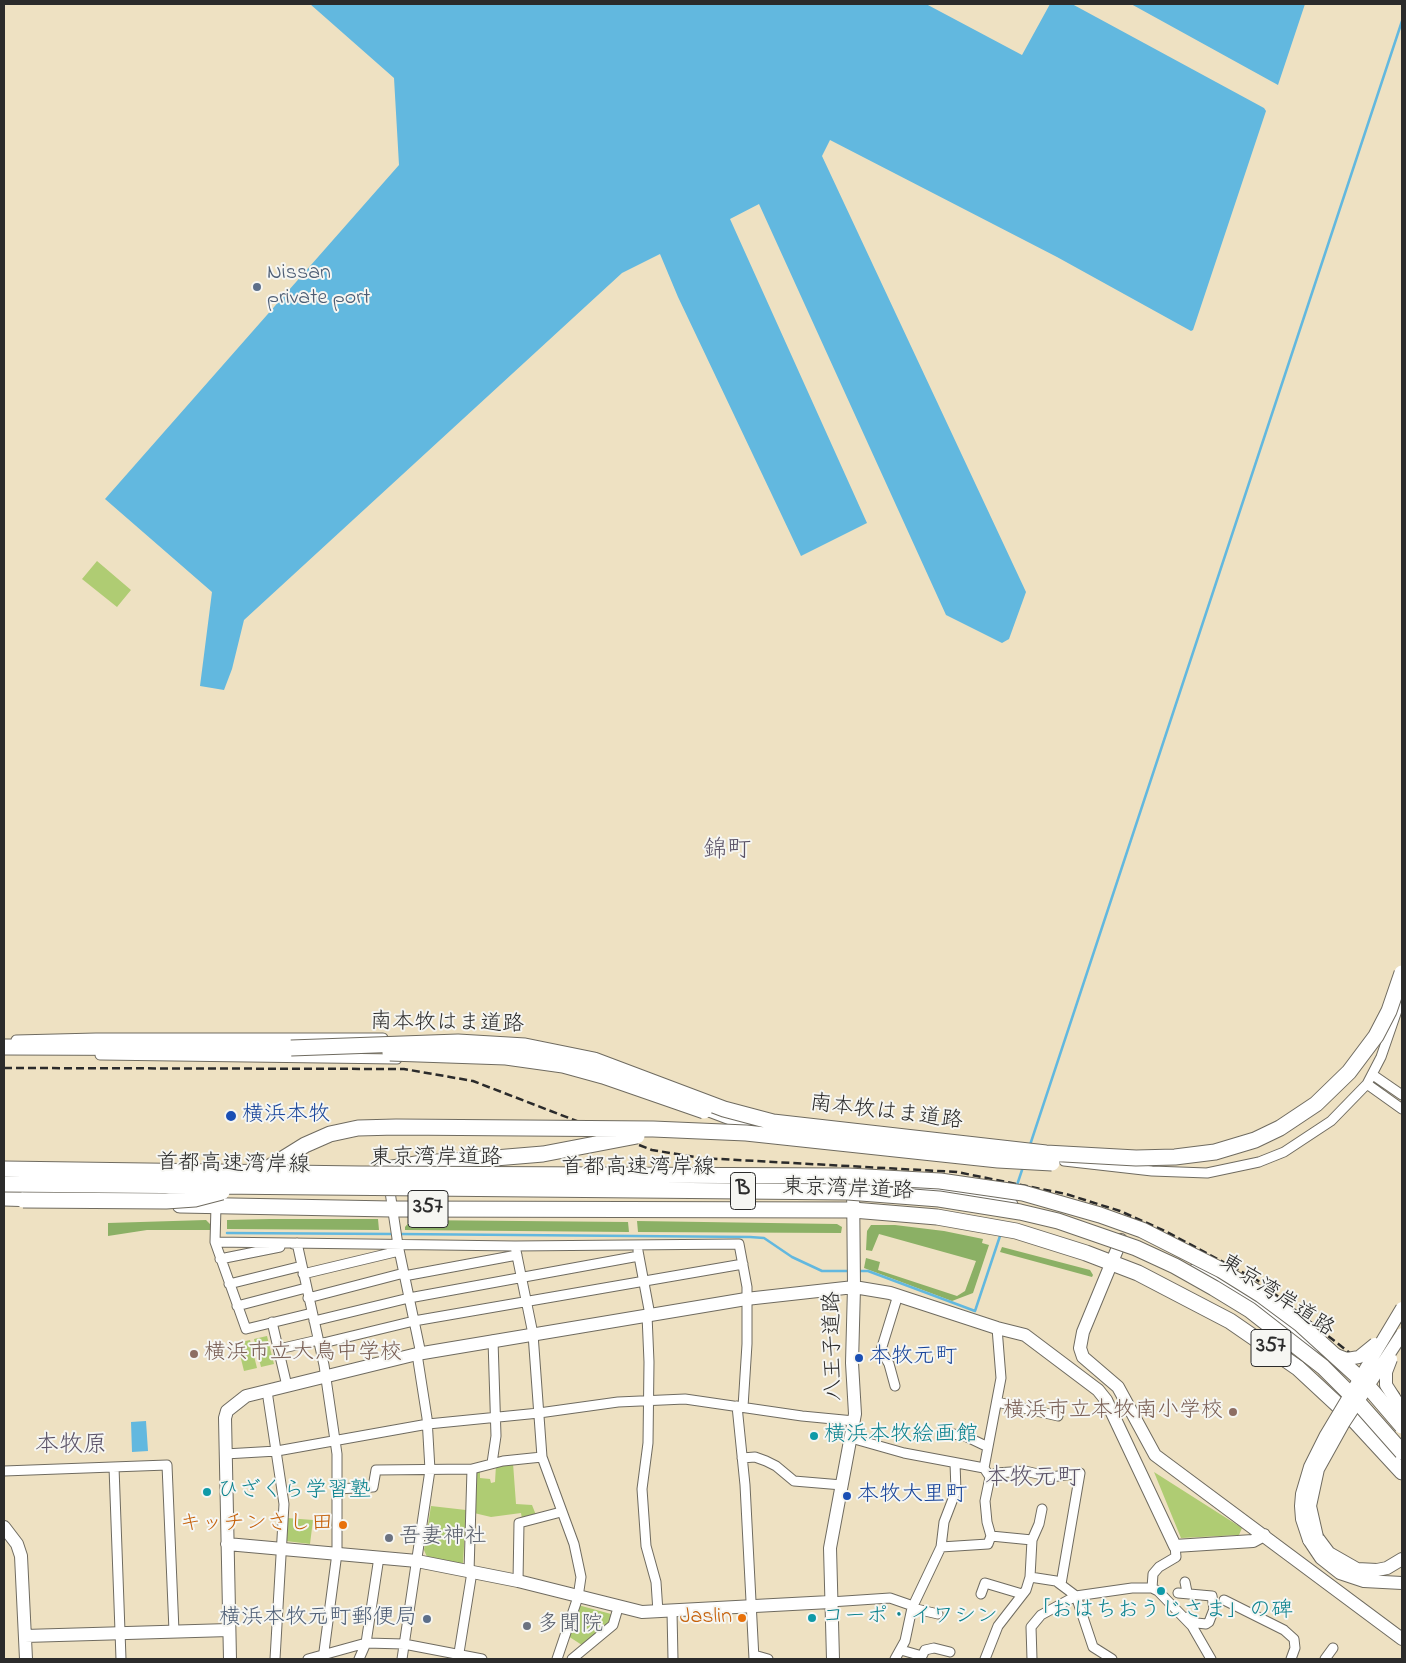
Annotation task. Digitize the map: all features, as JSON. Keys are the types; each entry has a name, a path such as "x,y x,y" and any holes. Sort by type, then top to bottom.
{"highway":[{"name":"南本牧はま道路","path":"291,1048 458,1042 503,1043 547,1049 616,1067 708,1103 748,1116 799,1126 1029,1152 1117,1158 1188,1156 1228,1149 1268,1134 1292,1121 1316,1104 1338,1085 1365,1052 1382,1027 1402,973"},
{"name":"南本牧はま道路","path":"4,1047 291,1048 524,1059 584,1070 691,1108 754,1123 1029,1155 1136,1162 1188,1159 1229,1152 1269,1138 1306,1116 1340,1087 1367,1055 1384,1028 1402,984"},
{"path":"4,1198 82,1202 195,1199 238,1186 317,1138 343,1130 375,1127 689,1130 774,1135 1015,1162 1136,1162"},
{"path":"360,1174 422,1163 535,1155 628,1137 666,1133 754,1132 891,1136"},
{"name":"首都高速湾岸線","path":"4,1169 360,1174 848,1176 940,1181 1023,1193 1091,1212 1134,1227 1221,1270 1261,1295 1300,1324 1366,1384 1402,1425"},
{"name":"東京湾岸道路","path":"4,1175 389,1180 853,1182 943,1190 977,1196 1060,1218 1177,1262 1229,1286 1282,1320 1318,1348 1361,1384 1402,1425"},
{"name":"首都高速湾岸線","path":"4,1184 829,1192 939,1199 1020,1212 1058,1221 1136,1248 1175,1266 1221,1292 1281,1333 1322,1367 1356,1400 1402,1452"},
{"name":"東京湾岸道路","path":"4,1198 216,1206 392,1209 853,1210 937,1217 1016,1231 1069,1247 1112,1263 1199,1303 1264,1342 1330,1396 1402,1472"}],"street":[{"path":"4,1041 96,1038 476,1038 533,1042 567,1049 586,1060 630,1076 720,1118 738,1123 1180,1173 1234,1169 1284,1152 1331,1121 1367,1084 1373,1075 1402,996"},
{"path":"4,1052 335,1059 586,1060"},
{"path":"1373,1075 1402,1095"},
{"path":"1367,1084 1402,1108"},
{"path":"389,1180 398,1248 414,1321 419,1354 428,1424 430,1470 402,1659"},
{"name":"八王子道路","path":"833,1659 830,1548 854,1420 852,1363 854,1277 853,1182"},
{"path":"216,1206 215,1242 246,1329 272,1322 313,1317 639,1256"},
{"path":"1121,1240 1083,1332 1080,1351 1084,1357 1118,1387 1125,1396 1154,1455 1402,1639"},
{"path":"215,1242 516,1251 739,1244 747,1287 747,1344 740,1407 754,1657 768,1659"},
{"path":"220,1259 297,1243"},
{"path":"297,1243 318,1342 335,1440 337,1553 323,1657"},
{"path":"637,1246 649,1315 648,1443 642,1489 646,1546 656,1582 658,1612"},
{"path":"229,1284 303,1270 398,1248"},
{"path":"237,1306 404,1275 516,1251"},
{"path":"516,1251 533,1334 542,1457 574,1544 581,1577 578,1597 557,1659"},
{"path":"279,1349 414,1321 743,1264"},
{"path":"230,1659 227,1544 227,1411 246,1396 419,1354 493,1340 746,1299 854,1277 898,1295 997,1328 1018,1332 1031,1338 1098,1390 1116,1419 1176,1546 1176,1557 1159,1567 1153,1574 1152,1588"},
{"path":"1229,1286 1266,1304 1335,1354 1347,1359 1365,1354 1399,1314"},
{"path":"895,1386 881,1350 898,1295"},
{"path":"1399,1314 1326,1436 1310,1467 1303,1487 1301,1506 1302,1519 1313,1538 1321,1558 1340,1572 1364,1581 1402,1583"},
{"path":"272,1322 288,1386"},
{"path":"990,1477 984,1468 1001,1378 997,1328"},
{"path":"1402,1335 1343,1424 1318,1469 1310,1506 1313,1538 1333,1556 1357,1569 1377,1570 1387,1568 1402,1559"},
{"path":"1402,1335 1388,1366 1385,1379 1388,1392 1402,1410"},
{"path":"492,1463 496,1436 493,1340"},
{"path":"268,1391 284,1504 275,1659"},
{"path":"226,1454 276,1451 428,1424 496,1418 618,1402 685,1399 802,1416 854,1420"},
{"path":"996,1402 1058,1416"},
{"path":"953,1434 965,1436 988,1447"},
{"path":"851,1438 904,1453 984,1468"},
{"path":"1378,1445 1402,1478"},
{"path":"337,1490 373,1487 376,1470 472,1469 492,1463 542,1457"},
{"path":"742,1458 755,1457 766,1460 794,1481 842,1485"},
{"path":"895,1659 901,1650 913,1607 942,1547 944,1522 956,1491 955,1463"},
{"path":"4,1471 167,1465 174,1631"},
{"path":"114,1467 121,1659"},
{"path":"459,1657 470,1572 472,1469"},
{"path":"942,1547 988,1544 991,1536 987,1522 985,1501 990,1477 996,1473 1025,1471 1051,1477 1080,1473 1061,1584"},
{"path":"985,1659 998,1626 1022,1594 1030,1577 1032,1540 1039,1524 1042,1509"},
{"path":"518,1581 519,1523 561,1512"},
{"path":"4,1527 17,1544 20,1556 26,1659"},
{"path":"1176,1546 1253,1541 1264,1535"},
{"path":"991,1536 1032,1540"},
{"path":"227,1544 417,1561 518,1581 618,1608 642,1612 751,1608 890,1598 938,1614"},
{"path":"359,1659 366,1643 379,1557"},
{"path":"1030,1577 1061,1584 1076,1596 1093,1647 1112,1659"},
{"path":"981,1594 986,1578 1022,1594"},
{"path":"1032,1659 1031,1627 1041,1616 1076,1596 1152,1588 1193,1621 1206,1624 1209,1622 1214,1610 1212,1596 1182,1593 1185,1582"},
{"path":"1224,1600 1284,1630 1294,1639 1295,1648 1291,1659"},
{"path":"1171,1603 1192,1626 1211,1659"},
{"path":"572,1659 613,1625 618,1608"},
{"path":"672,1612 674,1659"},
{"path":"25,1636 229,1630"},
{"path":"308,1659 323,1657 366,1643 404,1644 459,1657 482,1659"},
{"path":"901,1650 922,1656 925,1650 934,1648 950,1652"},
{"path":"1325,1659 1333,1648"}],"green space":[{"path":"97,561 131,590 117,607 82,579"},
{"path":"378,1219 379,1230 227,1229 227,1220"},
{"path":"206,1220 211,1225 210,1230 147,1230 108,1236 108,1223"},
{"path":"411,1220 628,1222 629,1232 405,1230 405,1227"},
{"path":"637,1221 837,1224 842,1227 841,1233 638,1232"},
{"path":"871,1225 895,1225 944,1231 983,1239 982,1243 989,1245 973,1293 952,1301 864,1268 866,1258 880,1262 878,1270 957,1296 965,1291 976,1261 879,1234 872,1251 866,1250 867,1231"},
{"path":"1002,1247 1090,1270 1093,1275 1092,1277 1000,1252"},
{"path":"267,1336 274,1364 261,1367 254,1339"},
{"path":"250,1340 257,1368 244,1371 237,1343"},
{"path":"513,1463 516,1504 532,1505 536,1515 522,1519 521,1513 491,1517 474,1513 475,1473 480,1472 480,1478 490,1479 491,1483 495,1482 496,1465"},
{"path":"1154,1472 1242,1528 1239,1535 1181,1538"},
{"path":"431,1506 466,1510 463,1564 427,1557 424,1550"},
{"path":"287,1518 313,1520 310,1544 286,1541"},
{"path":"578,1605 611,1614 608,1627 585,1647 568,1636"}],"water":[{"path":"310,4 926,4 1022,55 1050,4 1072,4 1264,108 1266,111 1193,330 1191,331 1057,257 830,140 822,156 1026,592 1009,639 1002,643 946,615 759,204 730,219 867,523 801,556 678,297 660,254 622,273 244,620 232,669 224,690 200,686 212,592 105,499 399,165 394,78"},
{"path":"1131,4 1305,4 1278,85"},
{"path":"146,1421 148,1451 132,1452 131,1422"}],"waterway":[{"path":"1030,1145 1402,21"},
{"path":"1016,1188 1023,1167"},
{"path":"227,1233 393,1234"},
{"path":"857,1271 868,1271 975,1311 1001,1233"},
{"path":"399,1234 764,1238 792,1257 822,1271 849,1271"}],"railway":[{"path":"4,1068 404,1069 473,1081 652,1150 701,1158 957,1172 1066,1194 1120,1211 1165,1231 1257,1280 1393,1387 1402,1398"}],"place":[{"name":"Nissan private port","path":"257,287"},
{"name":"横浜本牧","path":"231,1116"},
{"name":"横浜市立大鳥中学校","path":"194,1354"},
{"name":"本牧元町","path":"859,1358"},
{"name":"横浜市立本牧南小学校","path":"1233,1412"},
{"name":"横浜本牧絵画館","path":"814,1436"},
{"name":"ひざくら学習塾","path":"207,1492"},
{"name":"本牧大里町","path":"847,1496"},
{"name":"キッチンさし田","path":"343,1525"},
{"name":"吾妻神社","path":"389,1538"},
{"name":"「おはちおうじさま」の碑","path":"1161,1591"},
{"name":"Jaslin","path":"742,1618"},
{"name":"コーポ・イワシン","path":"812,1618"},
{"name":"横浜本牧元町郵便局","path":"427,1619"},
{"name":"多聞院","path":"527,1626"}],"district":[{"name":"錦町","path":"727,852"},
{"name":"本牧原","path":"71,1447"},
{"name":"本牧元町","path":"1033,1480"}]}
